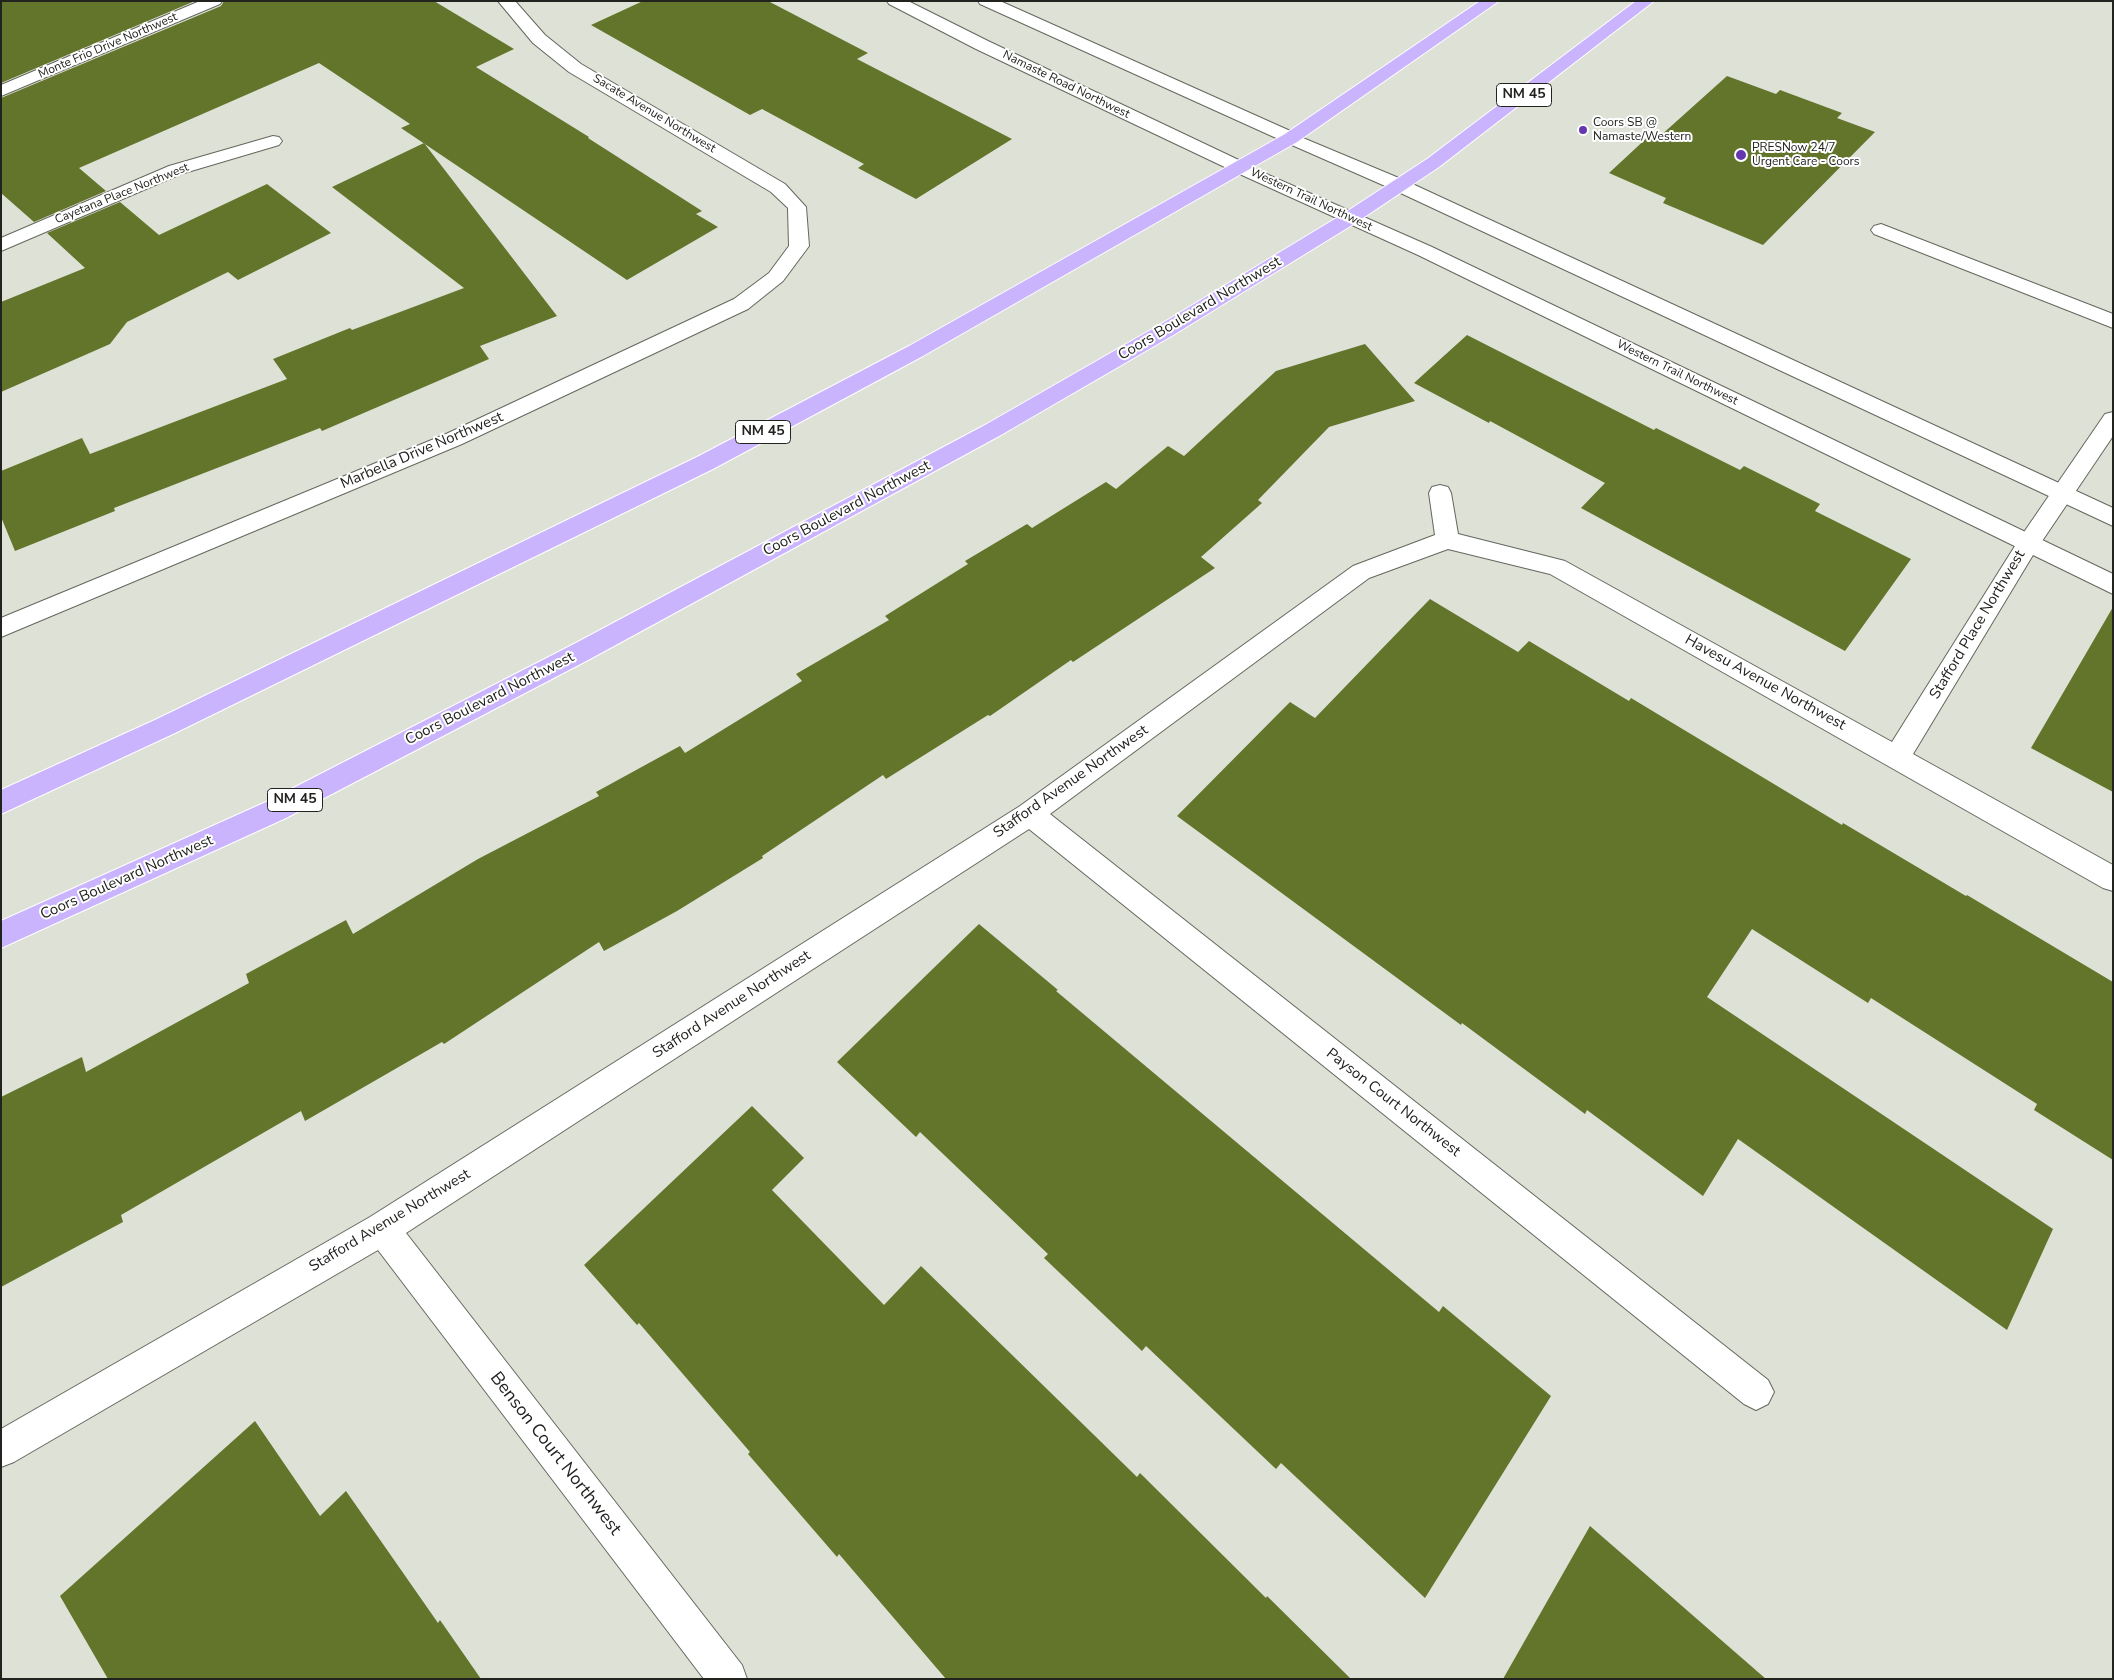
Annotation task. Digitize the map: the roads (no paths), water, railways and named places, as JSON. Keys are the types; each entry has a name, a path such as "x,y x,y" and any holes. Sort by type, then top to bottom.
{"main road":[{"name":"NM 45","path":"1,803 166,726 705,463 916,351 1291,138 1491,1"},
{"name":"Coors Boulevard Northwest","path":"1,935 276,810 590,647 993,430 1168,329 1350,218 1433,163 1646,1"}],"street":[{"name":"Monte Frio Drive Northwest","path":"1,91 214,1"},
{"name":"Sacate Avenue Northwest","path":"506,1 539,39 575,68 778,188 797,207 797,224"},
{"name":"Namaste Road Northwest","path":"896,1 990,49 1238,167"},
{"path":"986,1 1399,185 2113,518"},
{"name":"Cayetana Place Northwest","path":"1,245 175,170 273,141"},
{"name":"Western Trail Northwest","path":"1238,167 1434,255 2113,585"},
{"name":"Marbella Drive Northwest","path":"1,628 454,439 741,304 776,277 799,246 797,224"},
{"path":"1881,230 2113,322"},
{"name":"Stafford Place Northwest","path":"1897,757 2028,544 2113,419"},
{"path":"1440,494 1447,540"},
{"name":"Havesu Avenue Northwest","path":"1447,540 1557,567 2113,879"},
{"name":"Stafford Avenue Northwest","path":"1,1448 382,1229 1030,814 1362,572 1447,540"},
{"name":"Payson Court Northwest","path":"1030,814 1756,1392"},
{"name":"Benson Court Northwest","path":"382,1229 728,1679"}],"place":[{"name":"Coors SB @ Namaste/Western","path":"1583,130"},
{"name":"PRESNow 24/7 Urgent Care - Coors","path":"1741,155"}]}
